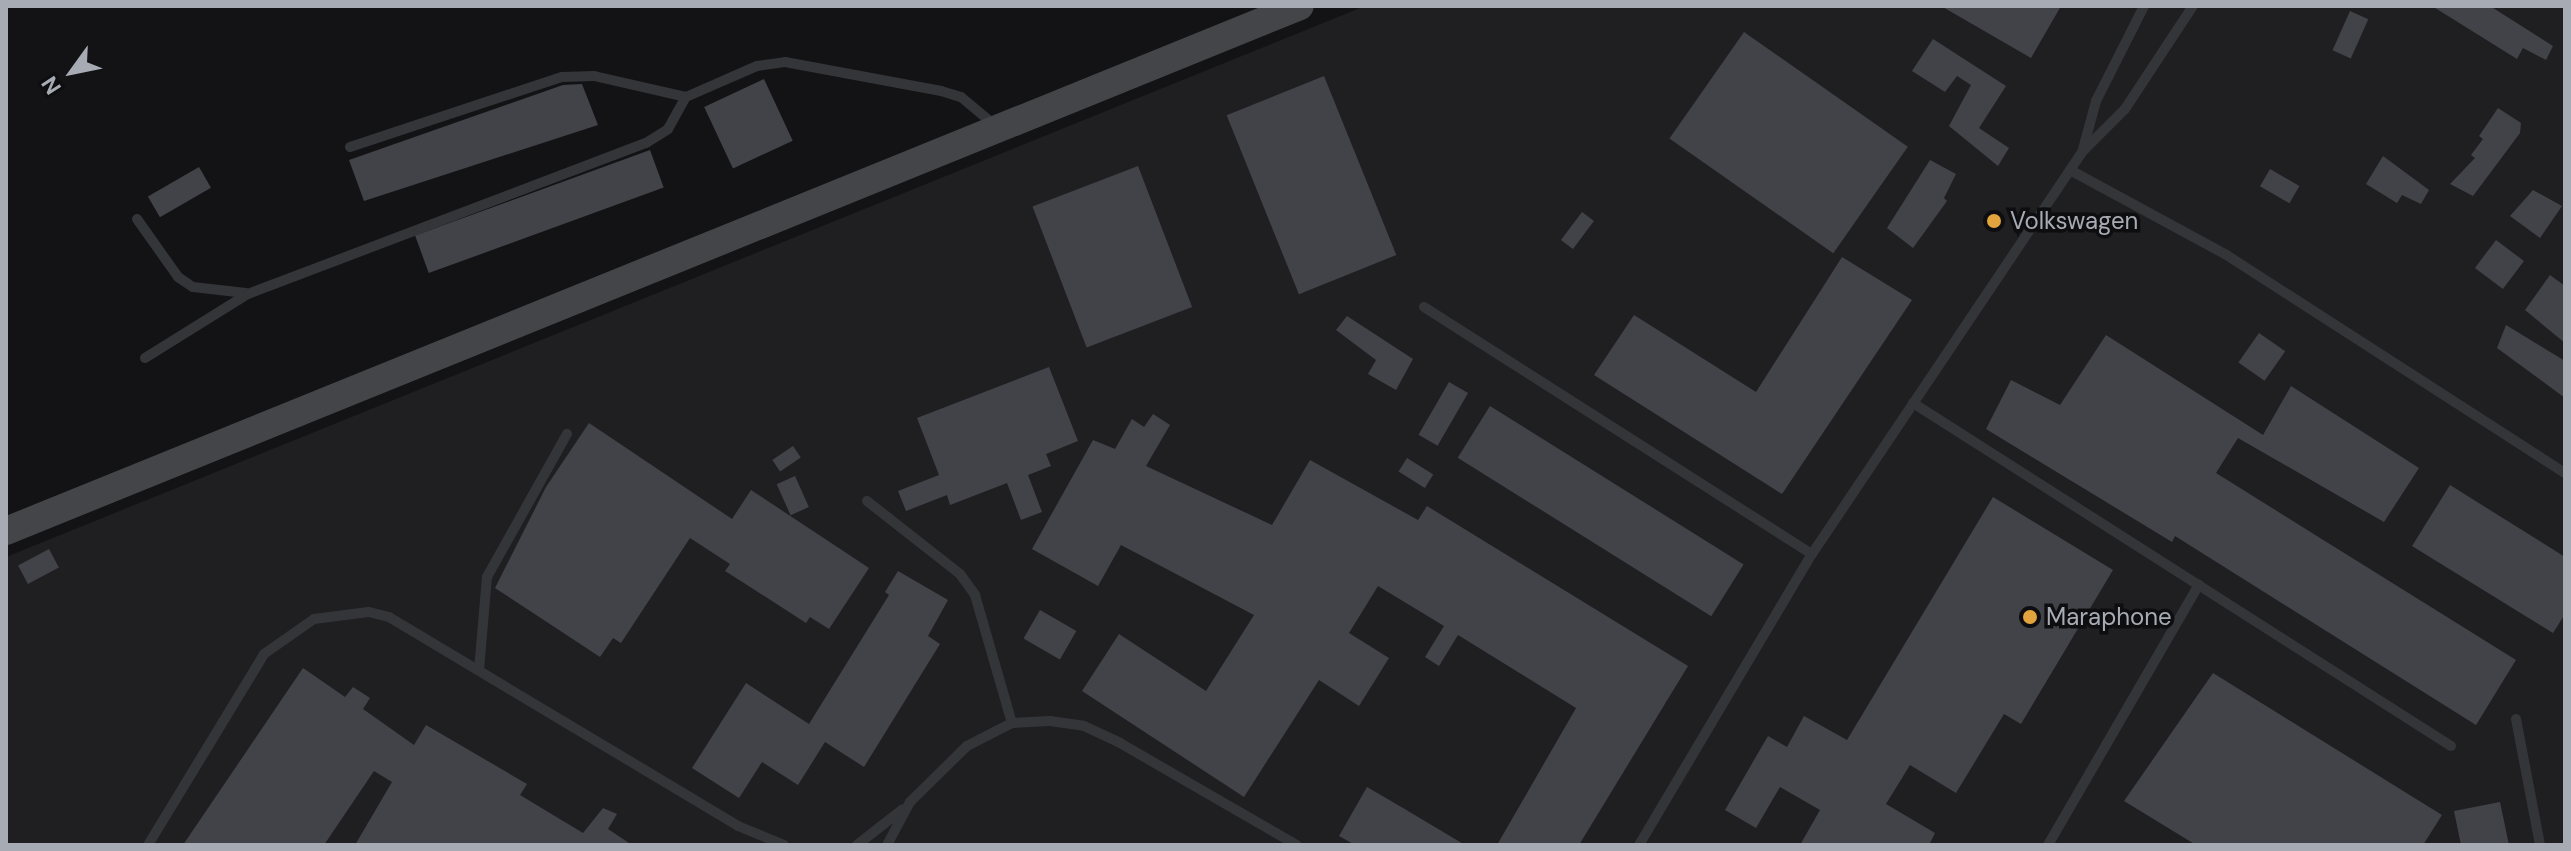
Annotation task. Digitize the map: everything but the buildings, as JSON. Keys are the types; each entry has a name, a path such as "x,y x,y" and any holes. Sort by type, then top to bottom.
{"main road":[{"path":"6,531 486,333 1002,131 1300,6"}],"lane":[{"path":"2083,151 2096,101 2144,6"},
{"path":"1639,845 1812,554 2083,151 2125,109 2193,6"},
{"path":"350,147 562,77 594,76 686,97 757,66 803,63 961,97 1002,131"},
{"path":"145,358 248,294 646,143 668,129 686,97"},
{"path":"2070,170 2225,254 2565,473"},
{"path":"137,219 178,277 193,287 248,294"},
{"path":"1424,307 1812,554"},
{"path":"1913,403 2451,746"},
{"path":"479,670 487,577 567,434"},
{"path":"867,501 960,574 975,595 1012,723"},
{"path":"2048,845 2199,585"},
{"path":"148,845 245,680 264,654 302,626 331,616 369,612 389,617 479,670 738,826 762,845"},
{"path":"2516,719 2540,845"},
{"path":"857,845 910,802 967,746 1012,723 1084,726 1297,845"},
{"path":"887,845 910,802"},
{"path":"738,826 784,845"}],"shaded area":[{"path":"1365,6 2565,6 2565,845 6,845 6,557"}],"place":[{"name":"Volkswagen","path":"1994,221"},
{"name":"Maraphone","path":"2030,617"}]}
